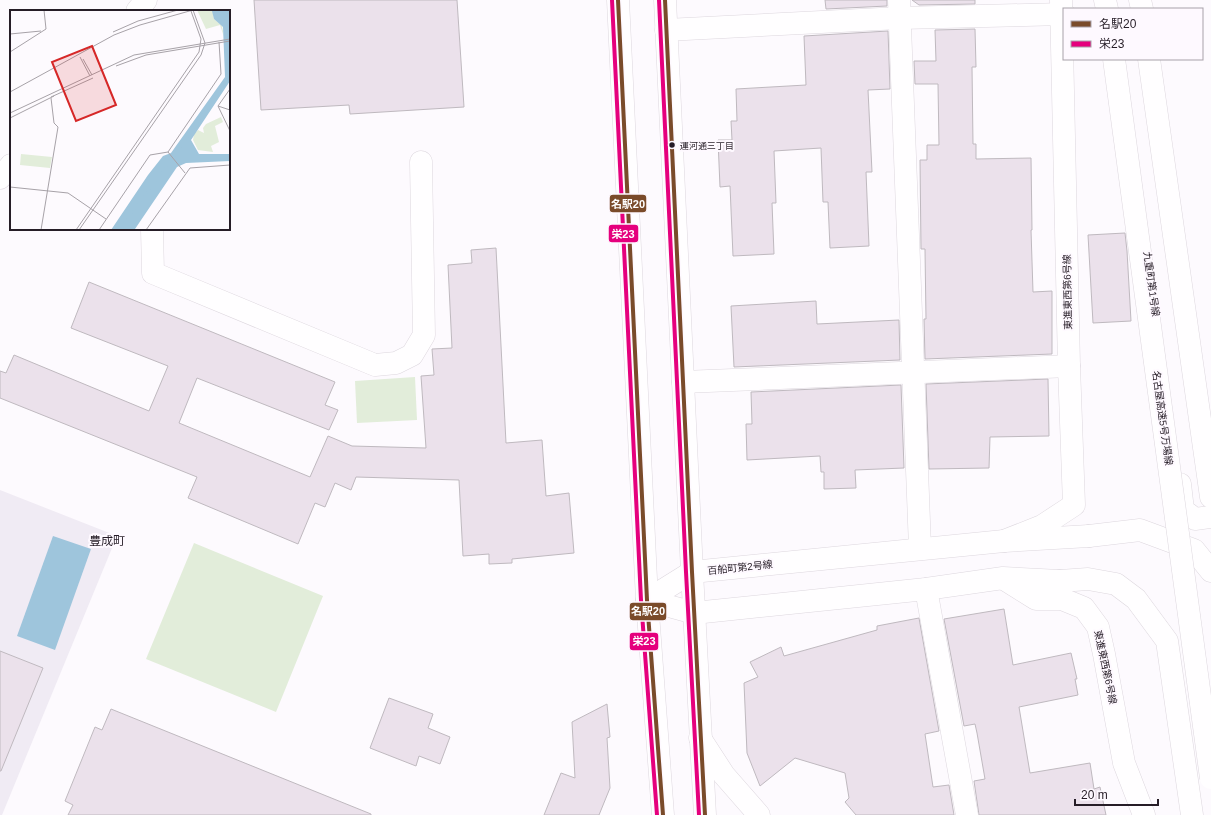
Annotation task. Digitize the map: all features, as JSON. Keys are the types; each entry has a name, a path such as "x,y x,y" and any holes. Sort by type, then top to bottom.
{"main road":[{"path":"138,10 146,0"},
{"path":"618,0 647,600 663,815"},
{"path":"665,0 700,738 705,815"},
{"path":"666,30 900,9 1062,9"},
{"path":"900,9 920,548"},
{"name":"東進東西第6号線","path":"1004,541 1042,526 1074,505 1069,366 1062,9"},
{"name":"名古屋高速5号万場線","path":"1114,60 1211,778"},
{"name":"九重町第1号線","path":"1122,60 1183,510 1195,519 1211,517"},
{"path":"1149,60 1211,497"},
{"path":"152,230 153,274 375,365 396,363 412,355 424,335 421,162"},
{"path":"683,382 1069,366"},
{"name":"百船町第2号線","path":"647,600 692,572 920,548 1090,536 1140,530 1194,550 1211,571"},
{"path":"647,600 694,613 926,589 1003,578 1060,581 1088,579 1116,584 1136,599 1167,641 1192,815"},
{"name":"東進東西第6号線","path":"1003,578 1036,599 1062,599 1084,608 1098,627 1124,763 1144,815"},
{"path":"926,589 967,815"},
{"path":"700,738 724,775 759,815"}],"shaded area":[{"path":"0,490 117,536 2,815 0,815"}],"green space":[{"path":"415,377 417,420 357,423 355,381"},
{"path":"194,543 323,596 276,712 146,659"}],"water":[{"path":"53,536 91,549 55,650 17,636"}],"building":[{"path":"254,0 457,0 464,107 350,114 349,105 261,110"},
{"path":"825,0 887,0 887,6 826,9"},
{"path":"912,0 975,0 975,4 919,5"},
{"path":"975,29 976,67 972,67 973,144 976,144 976,159 1031,158 1033,292 1052,291 1052,354 925,359 925,249 921,249 920,160 927,160 927,145 939,145 938,84 915,84 914,61 936,61 935,30"},
{"path":"888,31 890,89 868,90 872,172 866,172 869,246 830,248 828,202 823,202 821,148 774,151 776,203 772,203 774,254 733,256 730,186 720,187 718,140 732,140 731,121 737,121 736,89 806,85 804,36"},
{"path":"1125,233 1131,321 1093,323 1088,235"},
{"path":"496,248 506,443 542,440 546,496 569,493 574,553 512,559 512,563 489,564 489,554 463,556 459,480 356,477 351,490 335,483 325,507 315,503 298,544 188,498 197,477 0,398 0,371 6,373 14,355 149,411 168,366 71,328 89,282 335,382 325,405 338,410 329,430 197,378 179,423 310,477 328,436 352,446 426,448 421,376 434,375 432,349 452,348 448,265 472,263 471,250"},
{"path":"816,301 817,324 899,320 900,360 734,367 731,306"},
{"path":"1048,379 1049,436 990,437 989,468 929,469 926,384"},
{"path":"901,385 904,468 855,470 856,488 824,489 824,472 821,472 820,456 747,460 746,424 752,424 751,392"},
{"path":"1004,609 1013,665 1071,653 1077,679 1075,679 1078,695 1019,707 1030,773 1090,763 1094,789 1100,787 1106,815 979,815 974,781 985,779 977,733 975,724 964,726 944,619"},
{"path":"919,618 939,731 925,734 933,787 949,785 954,815 856,815 845,802 849,798 845,773 795,758 760,786 747,753 744,683 758,677 750,662 781,647 784,656 877,630 877,626"},
{"path":"0,651 43,668 1,771 0,771"},
{"path":"389,698 433,714 428,728 450,737 440,764 419,756 416,766 370,748"},
{"path":"607,704 610,737 607,738 610,788 599,815 544,815 561,773 575,778 572,722"},
{"path":"111,709 371,815 68,815 73,805 65,801 95,727 102,730"}],"transit line":[{"name":"栄23","path":"612,0 641,600 657,815"},
{"name":"名駅20","path":"618,0 647,600 663,815"},
{"name":"栄23","path":"659,0 699,815"},
{"name":"名駅20","path":"665,0 705,815"}],"place":[{"name":"運河通三丁目","path":"672,145"}],"district":[{"name":"豊成町","path":"107,541"}]}
